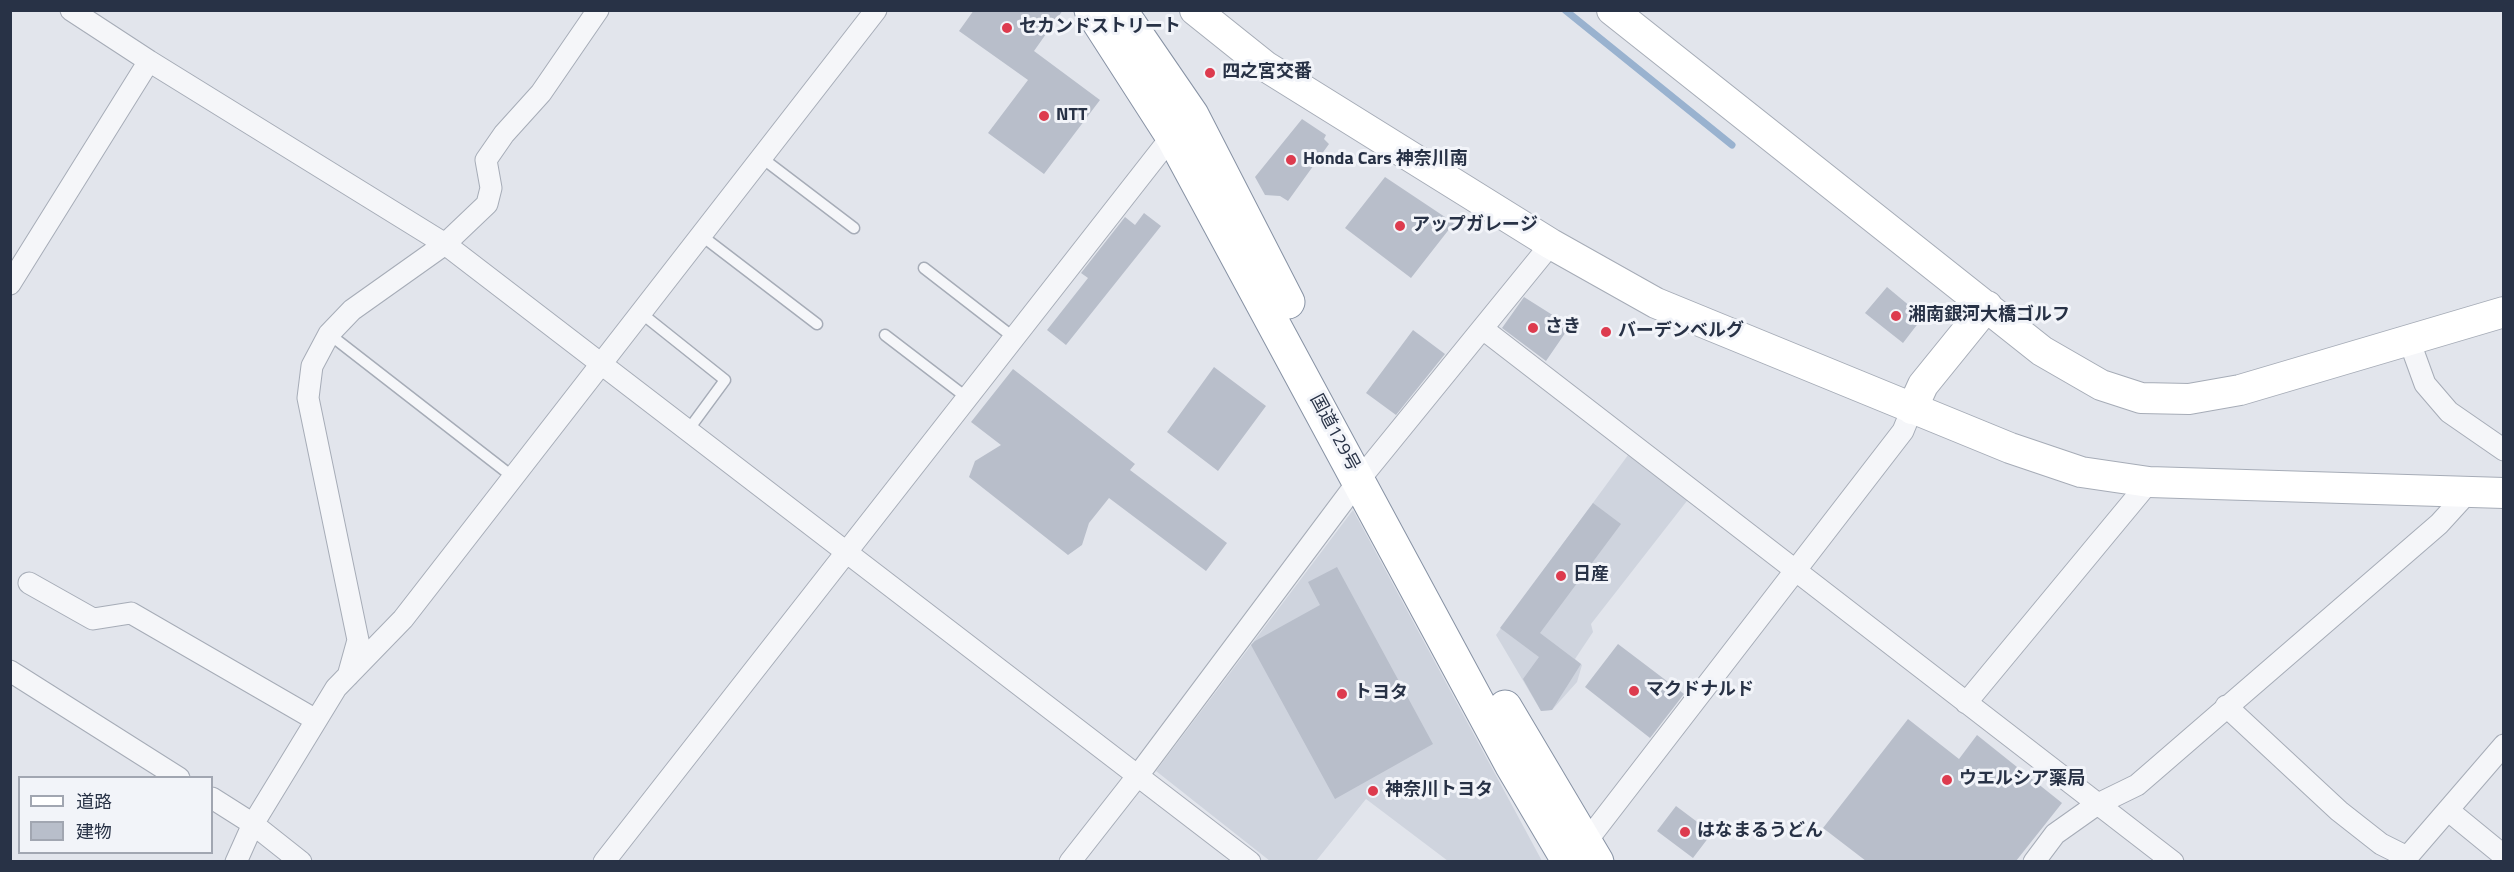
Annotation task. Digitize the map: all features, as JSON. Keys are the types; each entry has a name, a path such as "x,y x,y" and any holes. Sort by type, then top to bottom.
{"highway":[{"name":"国道129号","path":"1104,12 1172,136 1512,720 1581,857"},
{"name":"国道129号","path":"1104,12 1192,115 1292,310 1366,471"}],"street":[{"path":"348,676 358,640 308,398 312,366 329,334 352,310 445,244 487,204 491,188 486,160 504,134 541,93 598,10"},
{"path":"236,861 253,824 336,688 403,619 876,10"},
{"path":"1195,10 1265,66 1551,244 1656,303 2044,461 2081,472 2149,482 2470,490 2504,493"},
{"path":"1612,10 2042,351 2101,385 2141,398 2188,399 2240,390 2504,312"},
{"path":"73,11 148,61 445,244 602,362 1250,861"},
{"path":"10,284 148,61"},
{"path":"604,861 845,550 1172,136"},
{"path":"1070,861 1139,774 1366,471 1551,244"},
{"path":"1581,857 1903,431 1923,385 1987,306"},
{"path":"1483,329 2096,805 2173,861"},
{"path":"2409,340 2425,384 2449,412 2504,450"},
{"path":"1966,703 2149,482"},
{"path":"2034,861 2055,834 2096,805 2137,785 2439,524 2470,490"},
{"path":"29,583 93,619 131,614 316,720"},
{"path":"10,671 177,776"},
{"path":"2226,706 2339,812 2405,859 2504,745"},
{"path":"213,799 253,824 301,861"},
{"path":"2449,811 2504,856"}],"lane":[{"path":"762,158 854,228"},
{"path":"702,236 817,324"},
{"path":"924,268 1013,337"},
{"path":"641,314 725,380 689,429"},
{"path":"329,334 513,477"},
{"path":"885,334 966,397"}],"shaded area":[{"name":"日産","path":"1631,451 1690,497 1591,624 1593,632 1575,659 1582,665 1577,682 1552,710 1541,711 1496,635"},
{"name":"トヨタ","path":"1353,510 1542,861 1448,861 1366,799 1316,861 1270,861 1156,771"}],"building":[{"name":"NTT","path":"974,10 1063,10 1034,51 1100,100 1044,174 988,133 1028,80 959,31"},
{"path":"1302,119 1326,135 1324,139 1329,144 1288,201 1280,196 1265,195 1255,177"},
{"name":"アップガレージ","path":"1385,177 1454,223 1411,278 1345,228"},
{"path":"1144,213 1161,226 1066,345 1047,330 1088,278 1081,273 1125,217 1135,225"},
{"path":"1887,287 1923,317 1903,343 1865,313"},
{"path":"1524,297 1570,326 1546,361 1502,328"},
{"path":"1413,330 1445,354 1396,415 1366,393"},
{"path":"1214,367 1266,406 1218,471 1167,432"},
{"path":"1013,369 1135,464 1130,470 1227,543 1206,571 1109,498 1089,523 1082,545 1068,555 969,477 975,461 1001,445 971,422"},
{"name":"日産","path":"1593,503 1621,524 1540,633 1581,664 1552,710 1541,711 1523,679 1539,657 1500,628"},
{"name":"トヨタ","path":"1337,567 1433,744 1335,799 1251,645 1320,605 1308,582"},
{"name":"マクドナルド","path":"1618,644 1684,694 1650,738 1585,687"},
{"name":"ウエルシア薬局","path":"1908,719 1959,759 1977,735 2062,803 2016,861 1866,861 1823,828"},
{"name":"はなまるうどん","path":"1676,806 1712,833 1693,858 1657,831"}],"waterway":[{"path":"1565,10 1732,145"}],"place":[{"name":"セカンドストリート","path":"1007,28"},
{"name":"四之宮交番","path":"1210,73"},
{"name":"NTT","path":"1044,116"},
{"name":"Honda Cars 神奈川南","path":"1291,160"},
{"name":"アップガレージ","path":"1400,226"},
{"name":"湘南銀河大橋ゴルフ","path":"1896,316"},
{"name":"さき","path":"1533,328"},
{"name":"バーデンベルグ","path":"1606,332"},
{"name":"日産","path":"1561,576"},
{"name":"マクドナルド","path":"1634,691"},
{"name":"トヨタ","path":"1342,694"},
{"name":"ウエルシア薬局","path":"1947,780"},
{"name":"神奈川トヨタ","path":"1373,791"},
{"name":"はなまるうどん","path":"1685,832"}]}
